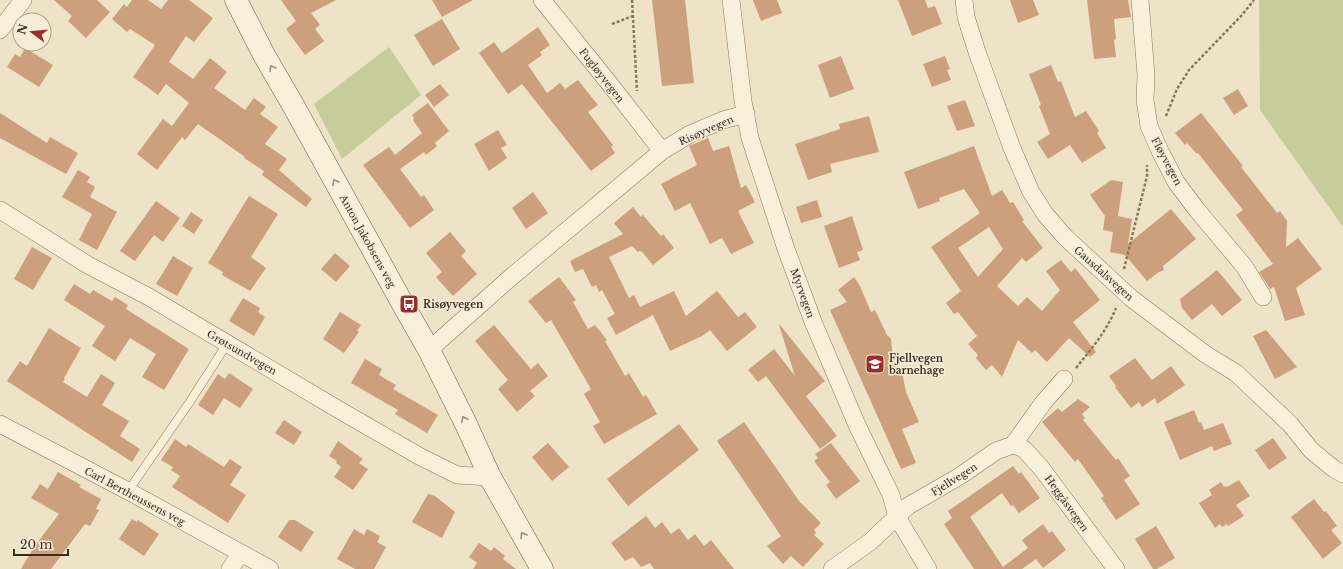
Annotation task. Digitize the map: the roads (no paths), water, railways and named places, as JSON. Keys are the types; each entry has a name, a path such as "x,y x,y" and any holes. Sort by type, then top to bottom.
{"street":[{"path":"0,30 23,0"},
{"name":"Anton Jakobsens veg","path":"236,0 264,55 429,350 466,424 490,477 542,569"},
{"name":"Fugløyvegen","path":"542,0 662,151"},
{"name":"Myrvegen","path":"731,0 750,138 770,200 814,324 857,425 891,495 897,517 928,569"},
{"name":"Gausdalsvegen","path":"964,0 966,17 977,52 1012,148 1031,192 1045,214 1066,237 1122,289 1199,349 1236,373 1290,424 1311,450 1334,469 1343,474"},
{"name":"Fløyvegen","path":"1140,0 1146,75 1146,116 1152,134 1176,182 1197,210 1244,266 1263,297"},
{"name":"Risøyvegen","path":"429,350 504,284 662,151 690,134 723,120 746,114"},
{"name":"Grøtsundvegen","path":"0,210 88,265 149,297 370,428 452,473 460,476 490,477"},
{"path":"1013,446 1044,403 1064,379"},
{"name":"Carl Bertheussens veg","path":"0,424 128,491 270,569"},
{"name":"Fjellvegen","path":"832,569 870,542 908,506 960,476 996,451 1013,446"},
{"name":"Heggåsvegen","path":"1013,446 1020,447 1025,450 1035,460 1116,569"},
{"path":"230,569 242,553"}],"lane":[{"path":"128,491 228,344"}],"place":[{"name":"Risøyvegen","path":"409,304"},
{"name":"Fjellvegen barnehage","path":"875,364"}]}
